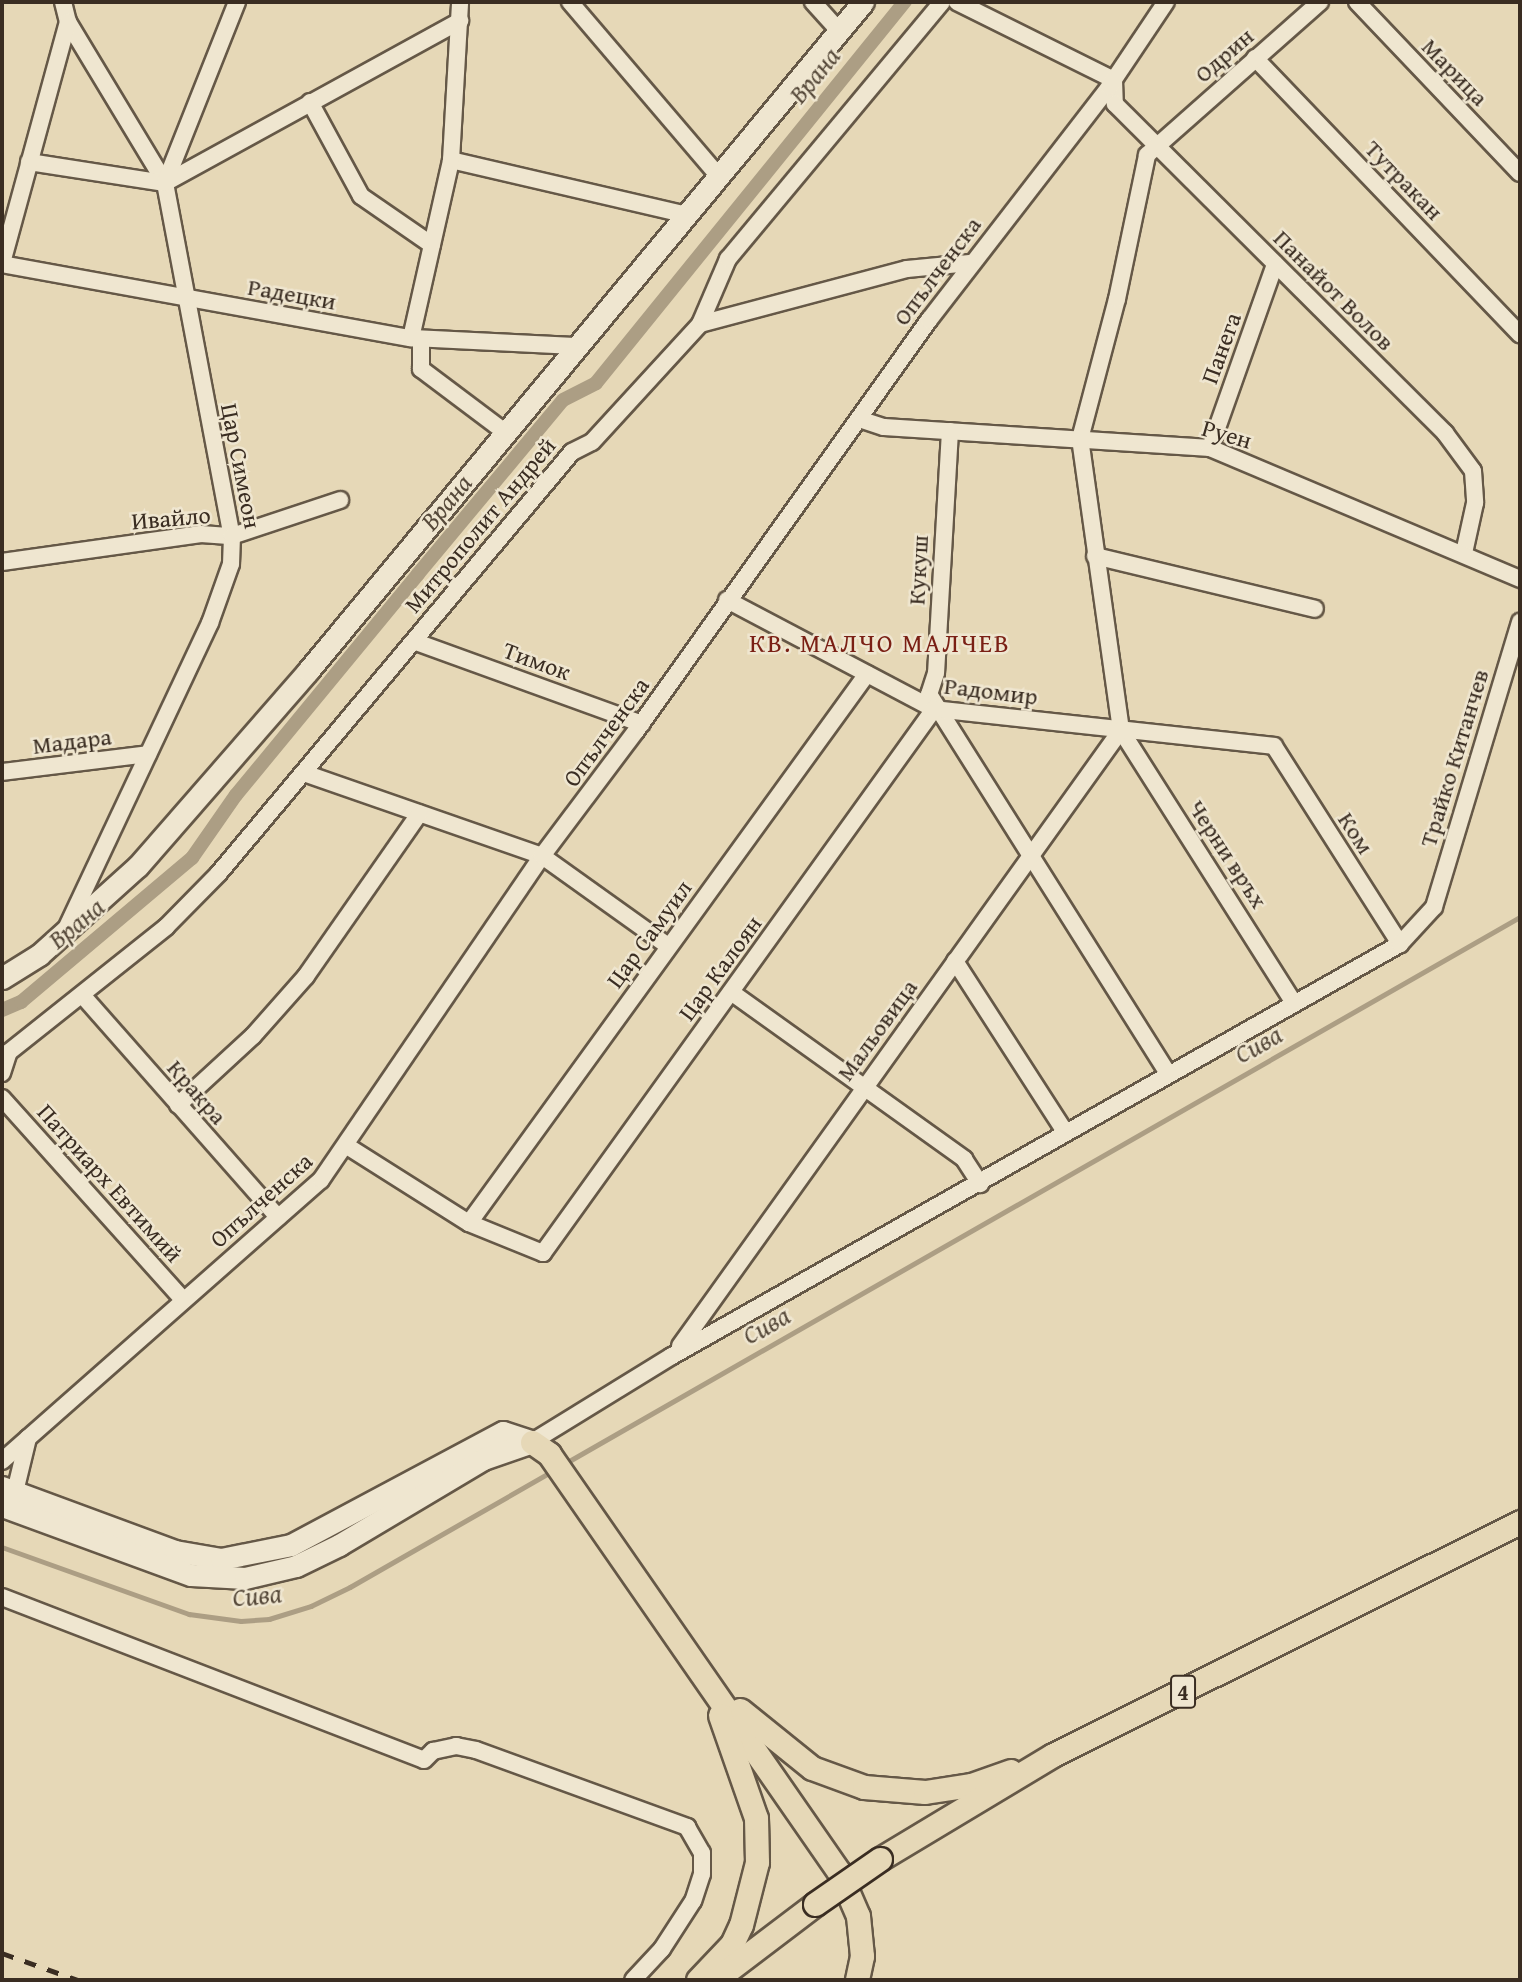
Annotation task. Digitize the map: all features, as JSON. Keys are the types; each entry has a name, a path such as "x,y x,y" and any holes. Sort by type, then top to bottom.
{"main road":[{"path":"540,1448 565,1478 702,1674 853,1896 862,1956 856,1980"},
{"name":"4","path":"715,1980 730,1972 816,1904 880,1859 1053,1755 1520,1522"},
{"path":"702,1674 796,1757 828,1775 864,1787 904,1792 946,1790 1053,1755"},
{"path":"698,1980 732,1944 741,1925 754,1883 757,1840 746,1782 702,1674"}],"street":[{"name":"Цар Симеон","path":"63,2 68,22 165,183 232,536 231,564 210,623 64,933"},
{"path":"165,183 237,2"},
{"path":"460,2 451,160 432,245 416,338 421,369 505,432"},
{"path":"570,2 717,174"},
{"path":"813,2 839,31"},
{"name":"Митрополит Андрей","path":"2,978 64,933 138,866 308,671 578,346 683,214 863,2"},
{"name":"Митрополит Андрей","path":"2,1073 9,1052 83,996 166,927 304,773 416,642 572,452 592,442 700,324 728,259 942,2"},
{"path":"957,2 1114,79"},
{"name":"Опълченска","path":"2,1461 321,1180 347,1146 542,856 642,724 727,600 970,263 1114,79 1166,2"},
{"name":"Одрин","path":"1158,144 1320,2"},
{"name":"Марица","path":"1357,2 1520,173"},
{"path":"29,162 165,183 460,21"},
{"path":"2,263 68,22"},
{"name":"Тутракан","path":"1255,58 1520,334"},
{"name":"Панайот Волов","path":"1114,79 1115,104 1158,144 1467,458 1474,471 1475,503 1464,553"},
{"path":"310,102 361,196 432,245"},
{"path":"1121,730 1080,439 1117,299 1147,155 1158,144"},
{"path":"451,160 683,214"},
{"name":"Радецки","path":"2,263 185,299 416,338 578,346"},
{"path":"700,324 907,269 970,263"},
{"name":"Панега","path":"1210,448 1275,264"},
{"name":"Руен","path":"859,419 884,427 1210,448 1464,553 1520,579"},
{"name":"Кукуш","path":"934,709 929,694 936,673 950,431"},
{"name":"Ивайло","path":"2,562 201,534 232,536 340,500"},
{"path":"1095,556 1315,609"},
{"name":"Радомир","path":"727,600 934,709 1274,746"},
{"name":"Трайко Китанчев","path":"1400,944 1434,907 1520,622"},
{"name":"Тимок","path":"416,642 642,724"},
{"name":"Цар Самуил","path":"469,1223 867,674"},
{"path":"934,709 1168,1073"},
{"name":"Цар Калоян","path":"469,1223 543,1253 934,709"},
{"name":"Мальовица","path":"672,1356 702,1322 863,1089 1121,730"},
{"name":"Черни връх","path":"1121,730 1294,1003"},
{"name":"Ком","path":"1274,746 1400,944"},
{"name":"Мадара","path":"2,772 148,754"},
{"path":"304,773 542,856 668,946"},
{"path":"178,1105 253,1036 306,976 419,814"},
{"path":"28,1438 7,1498 175,1551 221,1559 291,1545 503,1432 540,1448 672,1356 1400,944"},
{"path":"955,961 1065,1132"},
{"path":"731,992 964,1159 980,1184"},
{"name":"Кракра","path":"83,996 278,1216"},
{"name":"Патриарх Евтимий","path":"2,1098 183,1300"},
{"path":"347,1146 469,1223"},
{"path":"2,1597 424,1760 433,1751 456,1746 476,1750 687,1827 702,1853 702,1874 693,1900 662,1949 633,1980"}],"waterway":[{"name":"Врана","path":"2,1010 21,1002 192,858 236,795 418,574 563,400 596,383 905,2"},
{"name":"Сива","path":"564,1464 1520,917"},
{"name":"Сива","path":"2,1547 189,1614 241,1621 269,1619 311,1606 350,1587 554,1470"}],"railway":[{"path":"2,1953 78,1980"}],"district":[{"name":"КВ. МАЛЧО МАЛЧЕВ","path":"880,643"}]}
